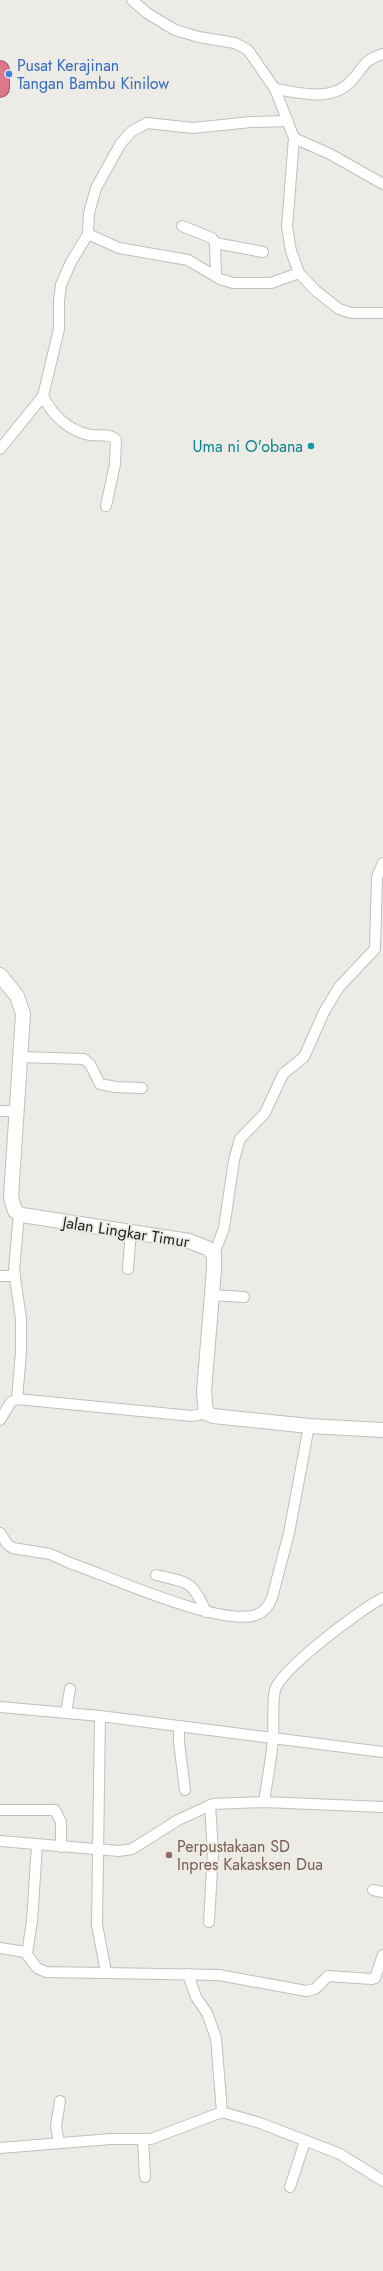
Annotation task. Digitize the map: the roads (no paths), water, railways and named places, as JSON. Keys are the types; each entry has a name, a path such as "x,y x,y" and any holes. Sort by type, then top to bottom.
{"highway":[{"path":"0,70 0,88"}],"main road":[{"path":"0,975 13,991 22,1007 11,1197 15,1211 19,1214"},
{"name":"Jalan Lingkar Timur","path":"19,1214 190,1241 207,1248 214,1254"},
{"path":"214,1254 204,1391 206,1413 213,1416 309,1426 383,1430"}],"street":[{"path":"132,0 147,13 175,30 199,38 235,42 248,50 275,89 294,138 287,227 291,251 299,273 316,291 339,309 351,313 383,314"},
{"path":"275,89 312,95 337,92 346,87 366,60 383,54"},
{"path":"0,449 43,396 60,329 59,301 61,285 71,262 88,234 89,213 96,188 121,143 132,131 142,125 154,124 193,128 251,122 288,121"},
{"path":"294,138 330,154 383,184"},
{"path":"182,226 212,238 215,242 263,252"},
{"path":"88,234 119,248 188,260 216,276 233,283 259,284 283,280 299,273"},
{"path":"215,242 216,276"},
{"path":"43,396 54,414 66,424 78,431 90,435 112,436 116,440 115,464 106,506"},
{"path":"214,1254 224,1228 233,1167 240,1139 265,1113 284,1074 304,1057 324,1012 339,987 374,949 377,877 383,863"},
{"path":"20,1058 84,1059 90,1064 95,1077 100,1084 116,1087 142,1088"},
{"path":"0,1111 17,1111"},
{"path":"17,1399 21,1352 21,1319 15,1276 15,1244 19,1214"},
{"path":"128,1269 131,1231"},
{"path":"0,1276 15,1276"},
{"path":"212,1295 244,1296"},
{"path":"0,1420 11,1402 17,1399 192,1416 206,1413"},
{"path":"0,1533 8,1545 13,1548 56,1556 70,1563 206,1612 234,1617 256,1615 268,1607 289,1533 309,1426"},
{"path":"156,1575 189,1583 199,1595 206,1612"},
{"path":"264,1802 273,1738 275,1691 279,1682 288,1671 310,1652 361,1612 383,1598"},
{"path":"66,1713 70,1689"},
{"path":"0,1707 100,1716 383,1752"},
{"path":"100,1716 97,1925 106,1972"},
{"path":"179,1726 181,1768 185,1790"},
{"path":"0,1841 99,1850 132,1850 178,1820 210,1805 264,1802 383,1807"},
{"path":"209,1922 213,1852 210,1805"},
{"path":"0,1810 55,1810 61,1822 61,1847"},
{"path":"27,1954 32,1921 37,1845"},
{"path":"372,1890 383,1892"},
{"path":"0,1948 27,1954 42,1971 54,1973 106,1972 219,1975 312,1991 328,1976 366,1980 375,1978 383,1955"},
{"path":"188,1974 196,1997 210,2020 216,2038 222,2112"},
{"path":"59,2142 56,2126 60,2101"},
{"path":"0,2148 59,2142 143,2139 157,2137 222,2112 260,2123 348,2158 383,2182"},
{"path":"143,2139 144,2177"},
{"path":"290,2187 305,2141"}],"place":[{"name":"Pusat Kerajinan Tangan Bambu Kinilow","path":"9,74"},
{"name":"Uma ni O'obana","path":"311,446"},
{"name":"Perpustakaan SD Inpres Kakasksen Dua","path":"169,1855"}]}
